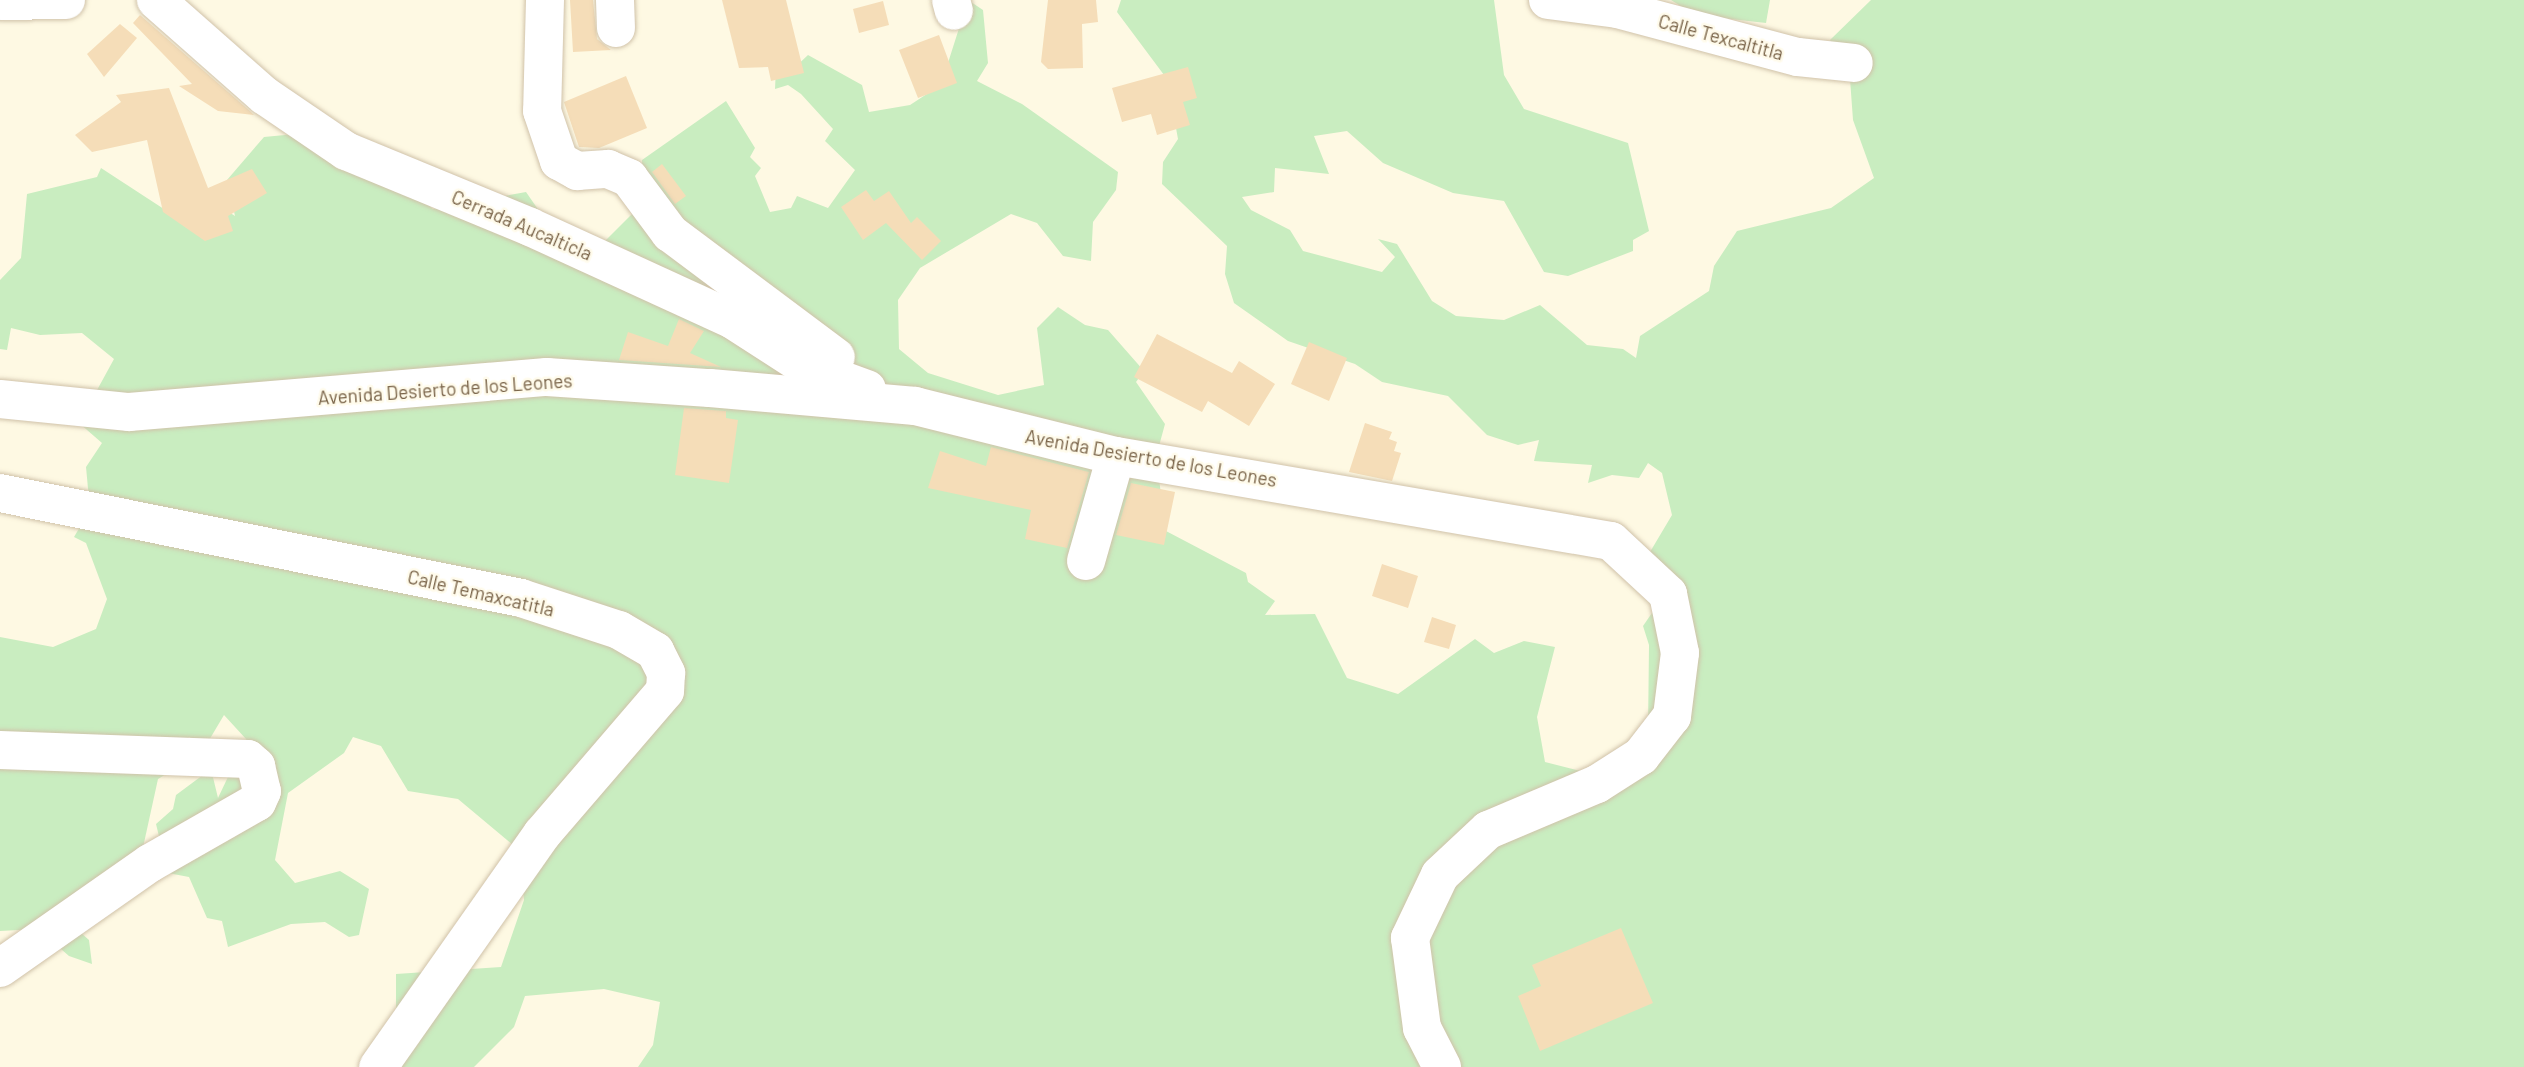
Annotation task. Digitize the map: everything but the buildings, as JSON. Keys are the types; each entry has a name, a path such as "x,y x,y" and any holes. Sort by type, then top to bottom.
{"street":[{"path":"0,1 66,0"},
{"name":"Cerrada Aucalticla","path":"156,0 265,96 346,151 720,314 804,366 915,406"},
{"path":"545,0 542,111 559,161 577,171 608,169 629,178 670,233 807,338 915,406"},
{"name":"Calle Texcaltitla","path":"1548,0 1617,9 1798,57 1854,63"},
{"name":"Avenida Desierto de los Leones","path":"0,399 129,412 547,377 915,406 1116,456 1581,532 1611,541 1668,594 1680,653 1672,716 1641,756 1597,784 1488,830 1440,875 1410,938 1422,1028 1442,1067"},
{"path":"1086,561 1116,456"},
{"name":"Calle Temaxcatitla","path":"0,493 521,598 619,629 655,651 666,673 665,691 542,834 378,1067"},
{"path":"0,750 248,759 256,765 261,791 257,802 150,863 0,968"}],"green space":[{"path":"968,0 983,10 988,63 977,81 1022,104 1118,172 1116,190 1093,222 1091,261 1063,256 1037,223 1011,214 920,268 898,300 899,349 928,373 998,395 1044,385 1037,328 1058,307 1085,325 1108,330 1144,371 1136,382 1165,424 1156,457 1166,531 1246,573 1248,582 1275,601 1265,615 1315,614 1347,678 1398,694 1475,639 1494,653 1524,641 1555,647 1537,717 1545,762 1608,778 1648,731 1649,645 1643,626 1654,610 1650,552 1672,515 1662,473 1648,463 1639,478 1612,475 1588,483 1592,465 1534,461 1539,440 1518,445 1487,435 1448,396 1382,382 1355,364 1288,341 1234,303 1225,274 1227,246 1162,184 1163,162 1178,139 1167,79 1117,12 1121,0 1494,0 1504,75 1524,109 1628,143 1649,231 1633,240 1633,251 1568,276 1544,272 1504,201 1453,193 1383,163 1347,131 1314,136 1329,174 1275,168 1274,192 1242,197 1251,210 1290,230 1303,251 1382,272 1395,257 1378,239 1397,244 1432,301 1456,316 1504,320 1540,305 1587,345 1623,349 1636,358 1640,336 1709,291 1714,266 1737,231 1831,208 1874,178 1853,120 1850,79 1830,40 1871,0 2524,0 2524,1067 638,1067 653,1045 660,1002 604,989 525,996 514,1027 474,1067 384,1067 396,1041 396,974 501,967 524,900 519,850 458,799 408,791 381,746 353,737 344,753 288,793 275,860 295,883 340,871 369,889 359,935 349,937 325,922 291,924 228,947 222,921 207,918 189,877 168,873 156,824 173,809 176,795 211,769 218,798 246,739 224,715 205,747 189,737 176,768 158,779 142,852 63,917 89,940 92,964 69,956 38,929 0,931 0,637 53,647 96,629 107,599 86,543 74,537 90,510 86,467 102,443 79,423 114,359 82,333 40,335 11,328 7,350 0,349 0,280 21,258 27,194 97,177 101,168 193,228 221,207 235,216 227,180 264,137 337,130 433,209 526,192 553,231 596,250 644,202 642,160 726,101 755,148 750,157 761,168 755,176 770,212 791,208 797,196 828,208 855,170 825,141 833,129 801,94 788,85 775,89 776,67 791,71 808,55 862,85 869,112 910,105 933,90 947,66"},
{"path":"1671,0 1770,0 1766,23 1695,15"}]}
